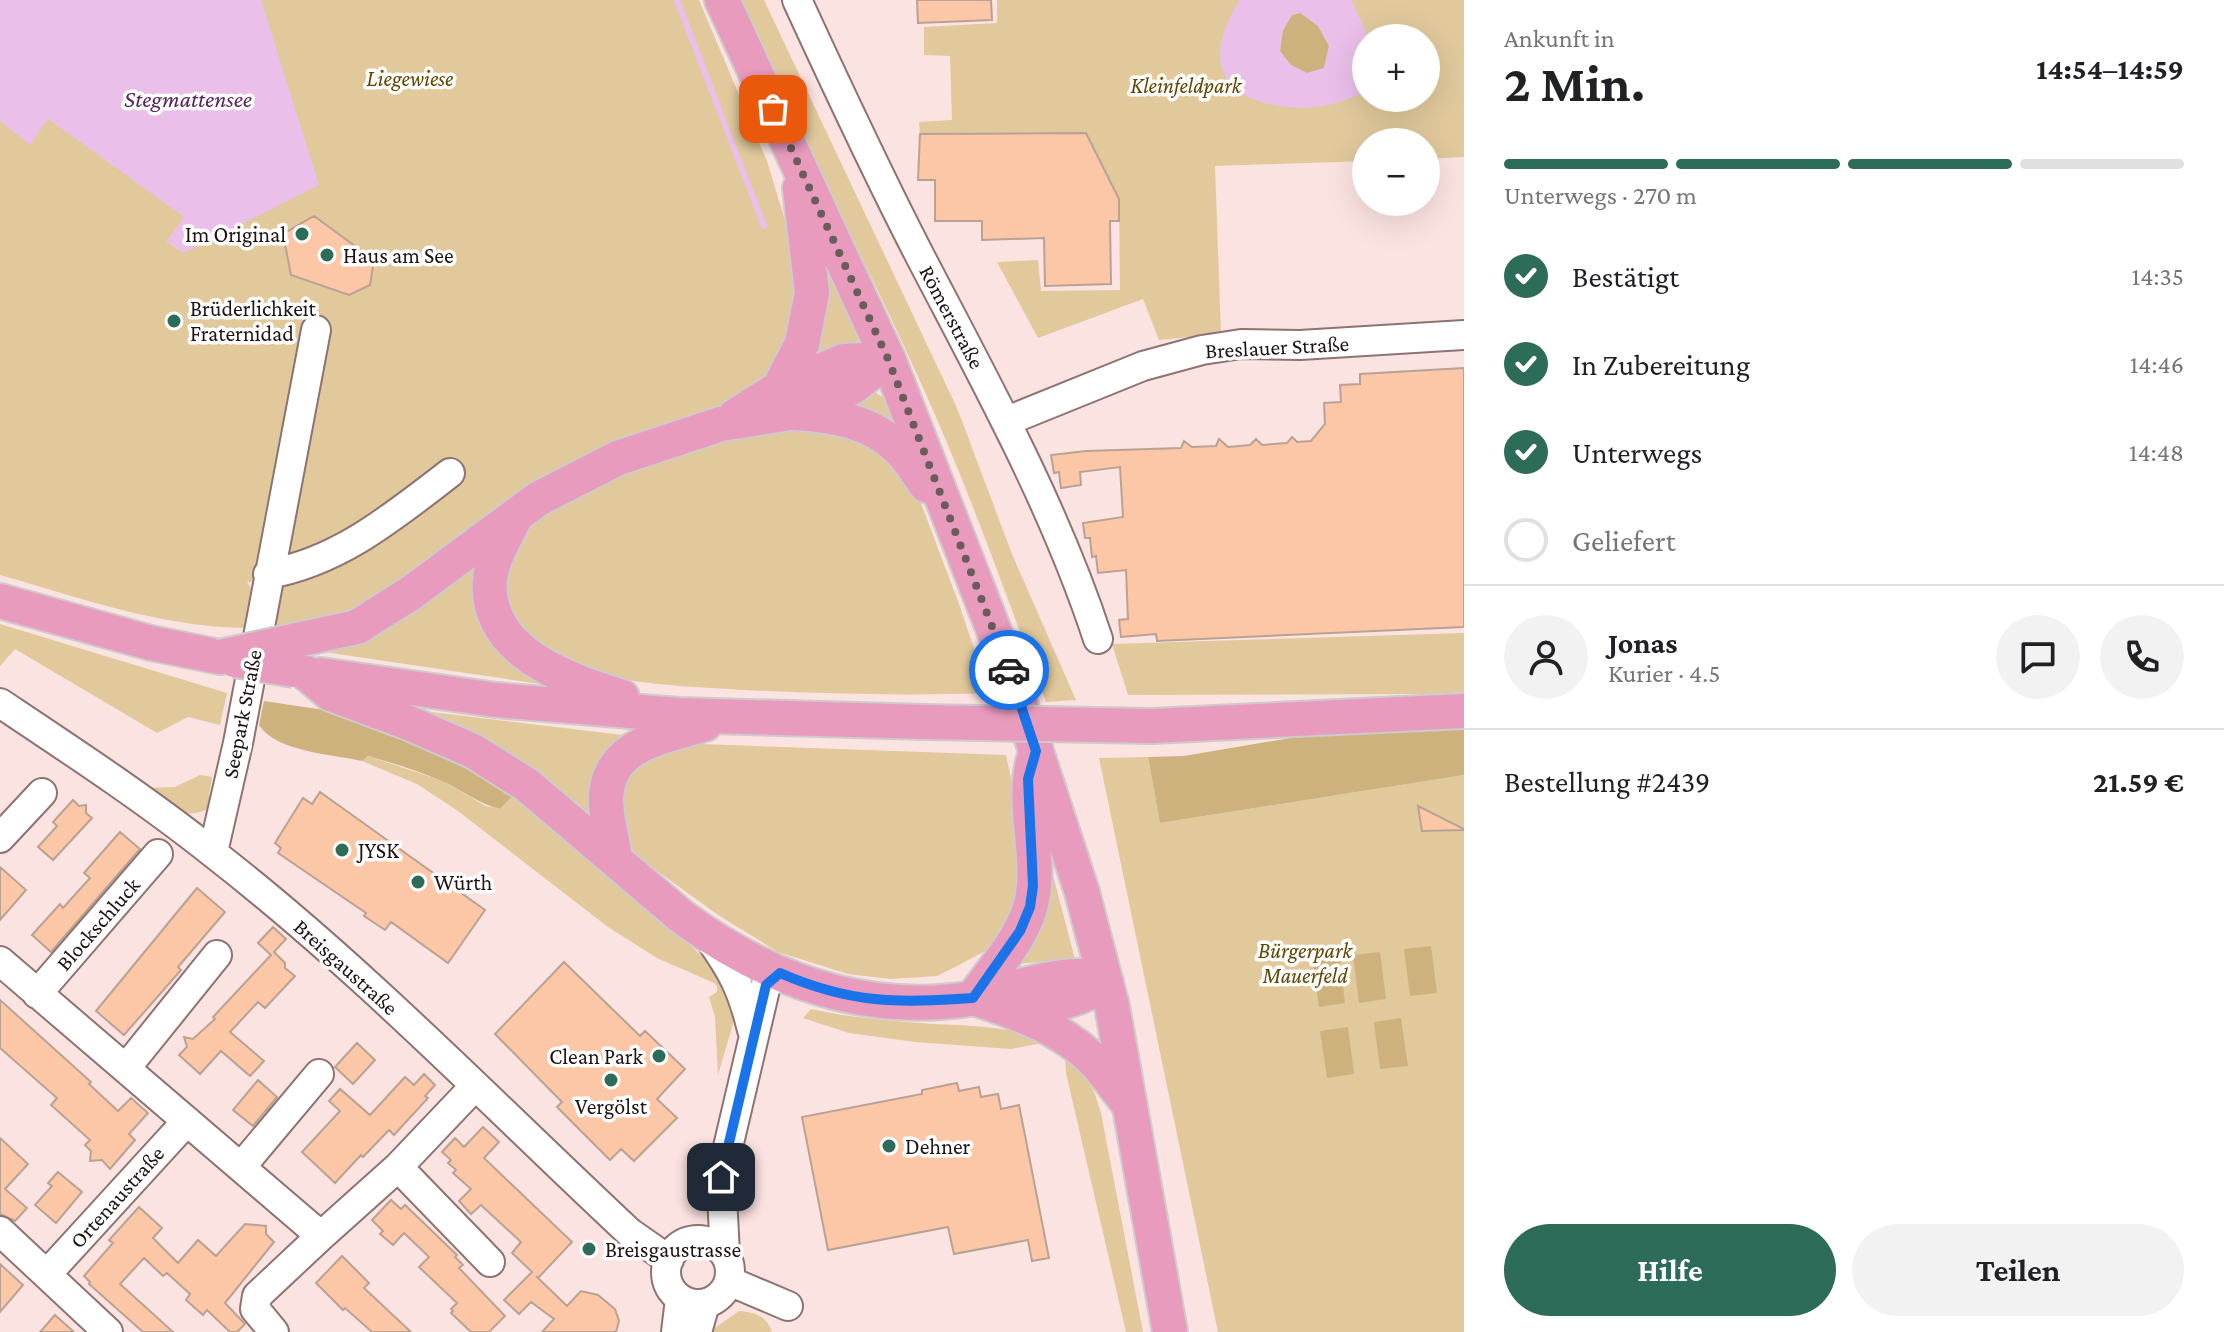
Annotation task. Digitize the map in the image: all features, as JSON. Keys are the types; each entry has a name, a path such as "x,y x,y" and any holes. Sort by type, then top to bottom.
{"main road":[{"path":"722,0 888,359 951,517 1036,751 1082,892 1106,982 1170,1332"},
{"path":"785,400 802,344 812,293 797,160"},
{"path":"299,661 411,593 538,499 618,458 785,400 853,387 888,359"},
{"path":"785,400 862,425 898,448 951,517"},
{"path":"515,518 495,557 490,579 492,611 510,640 540,664 577,683 678,715"},
{"path":"0,601 151,643 214,656 299,661 496,700 678,715 1152,726 1464,711"},
{"path":"299,661 331,694 473,751 527,785 708,936 780,973 838,995 903,1002 973,998 1056,978 1085,975 1106,982"},
{"path":"615,860 606,796 612,773 620,760 632,748 725,717"},
{"path":"973,998 1020,931 1030,907 1033,864 1028,779 1036,751"},
{"path":"1017,1011 1065,1003 1088,995 1106,982"},
{"path":"973,998 1017,1011 1064,1038 1094,1061 1131,1106"}],"street":[{"name":"Römerstraße","path":"797,0 843,103 1012,430 1070,558 1098,639"},
{"name":"Seepark Straße","path":"213,852 238,743 316,330"},
{"name":"Breslauer Straße","path":"1012,430 1143,366 1202,350 1241,344 1300,345 1464,335"},
{"path":"268,574 296,570 366,536 450,473"},
{"name":"Breisgaustraße","path":"0,703 213,852 348,966 629,1232 677,1252"},
{"path":"0,838 42,793"},
{"name":"Blockschluck","path":"37,994 158,854"},
{"path":"708,936 734,974 743,994 751,1047"},
{"path":"126,1068 217,955"},
{"path":"0,961 321,1236"},
{"path":"697,1332 693,1301 668,1282 666,1271 701,1220 721,1177 766,985 780,973"},
{"path":"241,1167 319,1074"},
{"path":"274,1332 255,1309 257,1296 398,1167 475,1086"},
{"name":"Ortenaustraße","path":"47,1274 187,1121"},
{"path":"398,1167 490,1262"},
{"path":"693,1301 721,1296 727,1268 721,1177"},
{"path":"0,1231 108,1332"},
{"path":"677,1252 703,1240 711,1243 727,1268 788,1306"},
{"path":"676,1332 693,1301"}],"green space":[{"name":"Liegewiese","path":"0,0 699,0 767,161 791,240 798,273 789,343 771,379 739,399 683,421 364,608 275,628 284,581 247,582 251,588 246,628 214,626 121,610 0,575"},
{"path":"736,0 764,0 957,408 1012,554 1076,700 1046,702 938,421"},
{"name":"Kleinfeldpark","path":"997,0 1464,0 1464,157 1440,158 1440,128 1352,128 1352,161 1215,166 1221,334 1159,340 1143,299 1038,338 997,262 1038,260 1041,291 1120,290 1119,199 1086,133 920,134 919,122 952,120 950,56 924,55 924,27 997,23"},
{"path":"816,240 860,344 806,363"},
{"path":"871,390 891,402 900,430 841,403"},
{"path":"792,427 825,428 884,451 919,498 989,693 775,691 669,685 617,678 592,673 547,655 506,618 503,580 524,533 550,510 605,480 683,449"},
{"path":"488,548 481,591 554,686 324,652 324,644"},
{"path":"0,624 227,693 220,725 188,717 157,733 15,649 0,666"},
{"path":"1464,633 1464,692 1431,694 1128,695 1112,644"},
{"path":"423,711 631,736 598,832"},
{"path":"671,745 1006,755 1023,832 1023,876 1008,922 987,950 937,976 891,979 848,974 778,952 718,915 638,857 624,841 621,783 632,765"},
{"path":"368,756 443,781 486,806 500,809 517,791 638,896 721,974 733,1009 733,1024 718,1075 715,1017 709,997 717,992 714,983 657,958 608,927 458,811 417,784 362,761"},
{"name":"Bürgerpark Mauerfeld","path":"1148,757 1160,823 1464,775 1464,1332 1218,1332 1099,758"},
{"path":"200,775 212,777 209,797 217,799 198,813 183,814 146,788 175,787"},
{"path":"1045,845 1075,959 1004,965"},
{"path":"811,1009 872,1019 992,1028 1049,1042 1011,1049 915,1042 849,1033 803,1018"},
{"path":"1065,1054 1088,1080 1101,1113 1143,1332 1126,1332 1066,1073"},
{"path":"739,1311 759,1316 767,1322 772,1332 709,1332"}],"shaded area":[{"path":"1300,13 1318,26 1329,46 1324,68 1307,73 1291,66 1280,51 1283,30 1292,15"},
{"path":"264,701 331,711 404,730 517,791 500,809 442,781 387,761 368,756 362,761 291,746 267,734 259,725"},
{"path":"1464,724 1464,775 1160,823 1148,757 1184,756 1314,734"},
{"path":"1431,946 1437,993 1410,996 1404,949"},
{"path":"1380,952 1386,999 1359,1003 1353,955"},
{"path":"1339,956 1345,1003 1319,1007 1312,959"},
{"path":"1401,1018 1408,1066 1380,1069 1374,1022"},
{"path":"1348,1027 1354,1074 1327,1078 1320,1031"}],"water":[{"name":"Stegmattensee","path":"0,0 261,0 319,185 184,253 166,242 184,217 61,128 48,119 30,145 0,121"},
{"path":"1240,0 1351,0 1362,24 1352,24 1352,97 1318,106 1291,107 1264,103 1242,93 1226,77 1220,56 1232,13","holes":["1301,13 1318,26 1329,46 1324,68 1307,73 1291,65 1280,51 1283,30 1292,15"]}],"building":[{"path":"917,0 991,0 992,20 918,23"},
{"path":"1086,133 1119,199 1119,221 1110,221 1111,284 1045,286 1044,238 982,240 982,221 935,221 935,180 918,180 920,134"},
{"name":"Haus am See","path":"314,216 374,260 370,285 349,295 291,275 283,234"},
{"path":"1464,368 1464,627 1157,641 1156,634 1121,637 1119,620 1128,619 1126,570 1098,573 1096,556 1092,557 1090,538 1085,538 1083,523 1123,517 1120,467 1080,472 1081,485 1061,488 1059,472 1054,473 1051,455 1181,448 1184,441 1192,447 1216,446 1219,439 1228,447 1250,445 1256,439 1262,445 1287,443 1292,437 1297,442 1311,441 1325,424 1324,403 1341,402 1340,385 1360,384 1360,374"},
{"path":"320,792 485,910 448,963 391,922 385,930 364,916 366,913 278,853 281,848 275,843 303,798 312,804"},
{"path":"73,800 79,806 86,805 86,813 92,818 53,860 38,847 57,826 53,822"},
{"path":"1418,806 1464,829 1464,830 1422,831"},
{"path":"120,832 140,849 51,952 32,935 60,904 63,908 90,878 84,873"},
{"path":"0,867 26,890 0,920"},
{"path":"197,888 225,912 178,967 181,970 124,1035 96,1011"},
{"path":"273,927 286,939 274,952 295,976 265,1008 258,1002 230,1032 264,1061 250,1076 221,1051 200,1074 179,1055 187,1047 184,1037 193,1039 215,1019 213,1017 271,955 258,943"},
{"path":"564,962 640,1036 645,1031 685,1069 657,1099 677,1118 634,1161 621,1149 610,1160 557,1107 562,1102 495,1034"},
{"path":"0,1000 91,1082 89,1084 118,1111 131,1098 148,1113 129,1134 135,1140 110,1169 102,1160 90,1161 91,1151 85,1145 90,1140 51,1105 57,1098 0,1048"},
{"path":"357,1043 375,1060 353,1084 335,1067"},
{"path":"424,1074 435,1085 425,1096 428,1098 394,1135 389,1130 335,1183 302,1152 340,1111 329,1101 340,1089 370,1115 405,1077 414,1085"},
{"path":"258,1080 277,1097 253,1126 233,1110"},
{"name":"Dehner","path":"957,1083 959,1091 979,1087 981,1097 998,1094 1001,1109 1019,1105 1049,1258 1032,1261 1028,1240 954,1254 948,1227 828,1250 802,1117 922,1094 922,1090"},
{"path":"483,1127 499,1142 484,1158 572,1242 538,1278 567,1306 581,1291 598,1295 615,1309 619,1321 616,1332 542,1332 554,1319 531,1302 519,1314 504,1300 532,1272 512,1253 521,1242 481,1205 471,1214 459,1201 471,1189 453,1173 456,1170 448,1163 451,1160 442,1152 455,1138 464,1147"},
{"path":"0,1138 28,1164 5,1189 27,1208 15,1221 0,1214"},
{"path":"58,1172 82,1192 56,1223 35,1205 52,1186 48,1183"},
{"path":"391,1200 401,1209 405,1205 457,1255 455,1257 463,1265 459,1268 505,1316 489,1332 471,1332 451,1313 457,1303 419,1267 429,1257 404,1233 393,1245 380,1234 383,1231 372,1220"},
{"path":"139,1207 162,1228 153,1238 178,1263 198,1240 216,1256 245,1224 266,1226 266,1234 274,1242 225,1303 245,1324 237,1332 230,1332 207,1310 203,1315 186,1300 190,1294 167,1273 163,1276 144,1258 120,1284 173,1332 143,1332 89,1284 84,1276 113,1243 109,1240"},
{"path":"342,1256 369,1283 364,1288 411,1332 372,1332 345,1308 343,1310 316,1283"},
{"path":"0,1264 23,1285 0,1312"},
{"path":"55,1315 74,1332 40,1332"}],"waterway":[{"path":"677,0 764,226"}],"way so far":[{"path":"773,109 888,359 1009,670"}],"place":[{"name":"Im Original","path":"302,234"},
{"name":"Haus am See","path":"327,255"},
{"name":"Brüderlichkeit Fraternidad","path":"174,321"},
{"name":"JYSK","path":"342,850"},
{"name":"Würth","path":"418,882"},
{"name":"Clean Park","path":"659,1056"},
{"name":"Vergölst","path":"611,1080"},
{"name":"Dehner","path":"889,1146"},
{"name":"Breisgaustrasse","path":"589,1249"}],"route":[{"path":"721,1177 766,985 780,973 838,995 883,1001 973,998 1020,931 1030,907 1033,886 1028,779 1036,751 1009,670"}]}
